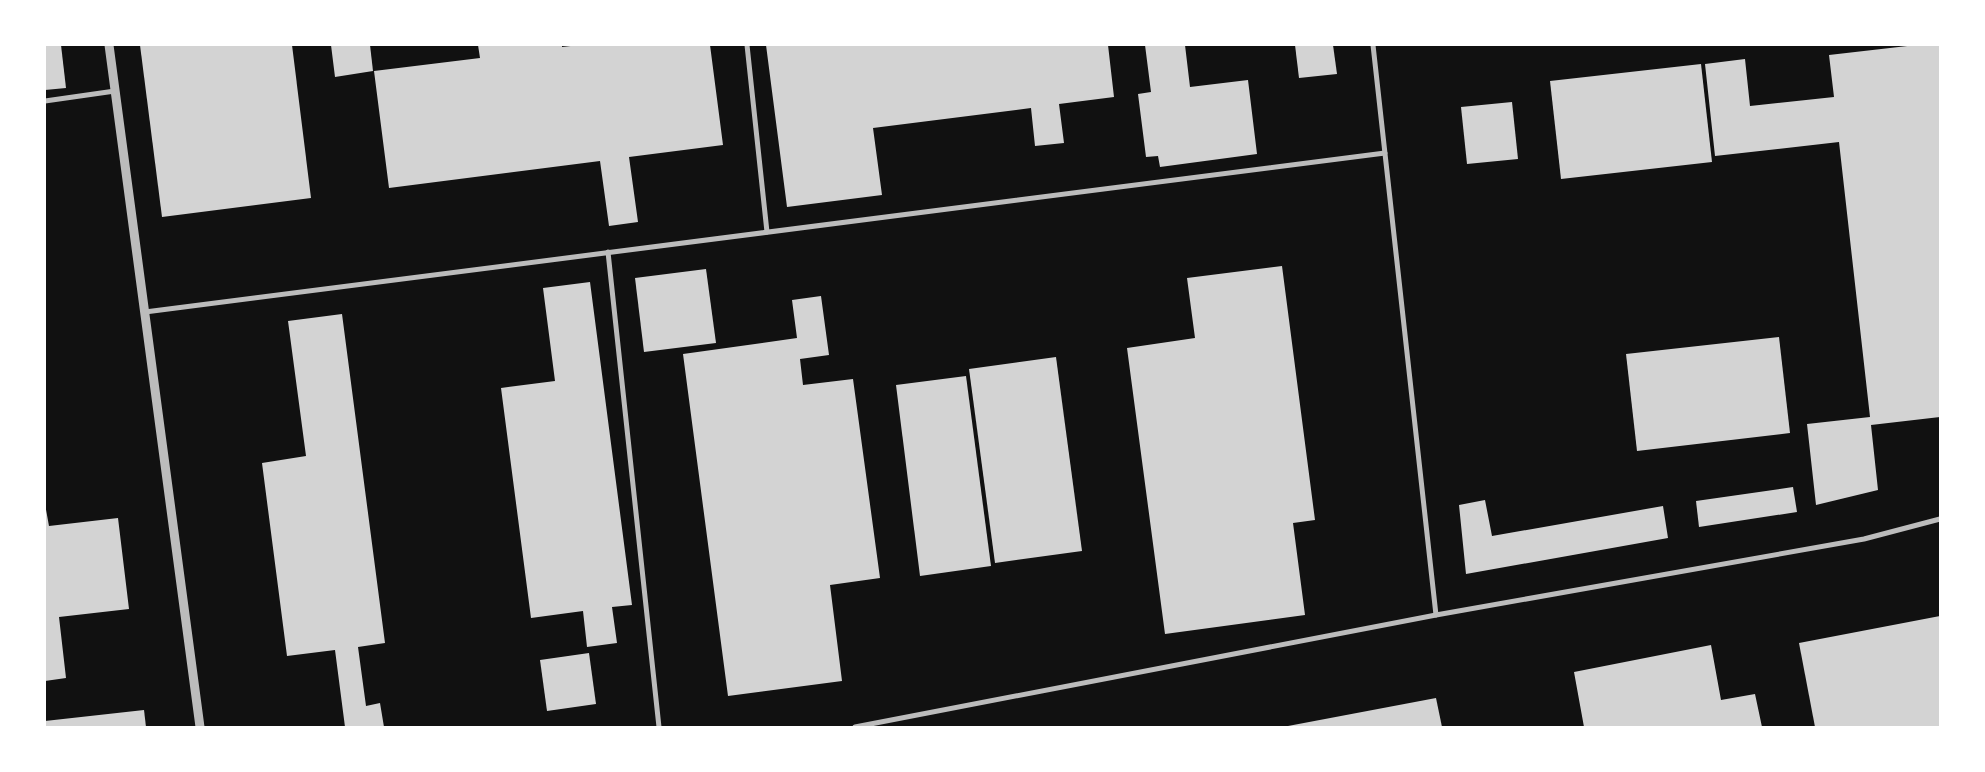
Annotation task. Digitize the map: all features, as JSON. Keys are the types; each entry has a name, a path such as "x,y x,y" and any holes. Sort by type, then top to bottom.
{"street":[{"path":"109,45 200,727"},
{"path":"747,45 767,232"},
{"path":"1373,45 1436,614"},
{"path":"45,101 115,91"},
{"path":"145,312 1385,153"},
{"path":"608,252 659,727"},
{"path":"855,727 1436,614 1864,539 1940,519"}],"building":[{"path":"45,45 61,45 66,88 45,90"},
{"path":"140,45 292,45 311,198 162,217"},
{"path":"331,45 370,45 373,71 335,77"},
{"path":"478,45 562,45 562,47 579,45 710,45 723,145 629,157 638,222 609,226 600,161 389,188 374,71 480,58"},
{"path":"766,45 1108,45 1114,97 1059,104 1064,143 1035,146 1031,108 873,128 882,195 787,207"},
{"path":"1145,45 1185,45 1190,87 1248,80 1257,154 1160,167 1158,156 1146,157 1138,94 1151,92"},
{"path":"1295,45 1333,45 1337,74 1299,78"},
{"path":"1916,45 1940,45 1940,417 1871,425 1878,490 1816,505 1807,424 1870,417 1839,142 1715,156 1705,64 1745,59 1750,106 1834,97 1829,55"},
{"path":"1701,64 1712,162 1561,179 1550,81"},
{"path":"1512,102 1518,159 1467,164 1461,107"},
{"path":"1282,266 1315,520 1293,523 1305,615 1165,634 1127,348 1195,338 1187,278"},
{"path":"706,269 716,343 644,352 635,278"},
{"path":"590,282 632,605 612,607 617,643 587,647 583,611 531,618 501,388 555,381 543,288"},
{"path":"821,296 829,355 800,359 803,385 853,379 880,578 830,585 842,681 728,696 683,354 797,338 792,300"},
{"path":"342,314 385,643 358,647 366,706 380,703 384,727 345,727 335,650 287,656 262,463 306,456 288,321"},
{"path":"1779,337 1790,433 1637,451 1626,354"},
{"path":"1056,357 1082,551 995,563 969,369"},
{"path":"966,376 991,566 920,576 896,385"},
{"path":"1793,487 1797,512 1699,527 1696,501"},
{"path":"1485,500 1492,536 1663,506 1668,538 1466,574 1459,505"},
{"path":"45,504 49,526 118,518 129,609 59,617 66,678 45,681"},
{"path":"1940,616 1940,727 1815,727 1799,643"},
{"path":"1711,645 1721,700 1755,694 1762,727 1584,727 1574,672"},
{"path":"589,653 596,704 547,711 540,660"},
{"path":"1436,698 1442,727 1288,727 1288,726"},
{"path":"144,710 146,727 45,727 45,721"}]}
